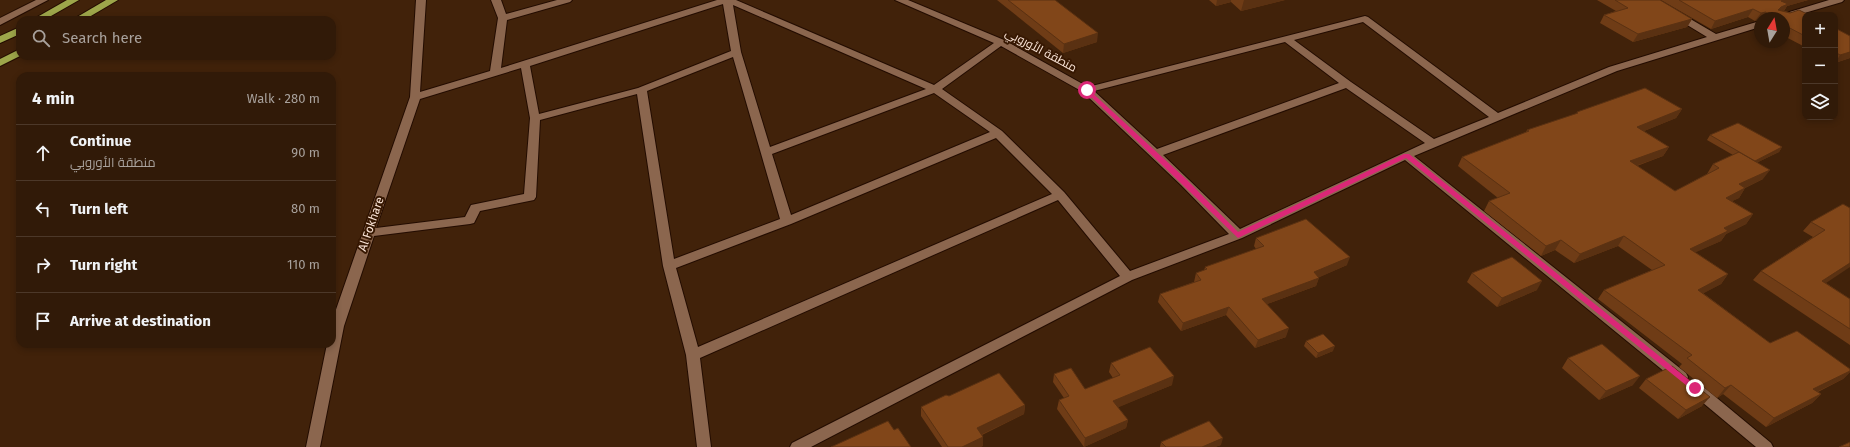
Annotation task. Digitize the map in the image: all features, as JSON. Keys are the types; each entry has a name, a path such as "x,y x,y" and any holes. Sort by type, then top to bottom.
{"highway":[{"path":"44,16 74,0"},
{"path":"84,16 113,0"},
{"path":"0,40 16,32"},
{"path":"0,63 16,54"}],"street":[{"path":"0,22 43,0"},
{"name":"Al Fokhare","path":"336,331 414,97 421,0"},
{"path":"496,0 503,18 496,73"},
{"path":"503,18 567,0"},
{"path":"414,97 496,73 727,0 935,89 998,133 1060,195 1128,277"},
{"path":"727,0 736,52 787,222"},
{"name":"منطقة الأوروبي","path":"900,0 1001,42 1087,90 1185,182 1238,235"},
{"path":"1651,0 1714,37"},
{"path":"1790,15 1839,0"},
{"path":"1087,90 1288,40 1365,19 1496,117"},
{"path":"797,447 1128,277 1238,235 1406,155 1613,69 1754,26"},
{"path":"1288,40 1347,84 1434,144"},
{"path":"766,152 935,89 1001,42"},
{"path":"535,118 642,90 736,52"},
{"path":"368,233 470,220 475,208 530,197 535,118 525,64"},
{"path":"1154,154 1347,84"},
{"path":"642,90 668,266 693,355 704,447"},
{"path":"668,266 787,222 998,133"},
{"path":"1406,155 1766,447"},
{"path":"693,355 1060,195"},
{"name":"Al Fokhare","path":"313,447 333,348"}],"building":[{"path":"1008,0 1055,0 1098,33 1064,44"},
{"path":"1615,0 1660,0 1692,19 1638,34 1604,15 1628,8"},
{"path":"1679,0 1784,0 1781,1 1788,4 1778,10 1786,12 1759,12 1753,9 1715,21"},
{"path":"1799,10 1803,12 1802,34 1790,28 1790,13"},
{"path":"1838,30 1850,36 1850,52 1840,55 1838,54"},
{"path":"1645,88 1682,109 1637,127 1669,147 1630,161 1675,191 1719,168 1713,164 1739,152 1770,170 1739,184 1745,188 1726,198 1753,214 1724,228 1728,231 1690,249 1728,274 1698,290 1770,343 1797,331 1850,369 1850,371 1813,389 1821,394 1774,418 1731,385 1725,388 1687,358 1692,355 1604,290 1665,265 1624,236 1580,254 1561,240 1546,246 1489,201 1510,193 1462,157 1529,131 1527,130"},
{"path":"1738,123 1782,147 1755,161 1710,135"},
{"path":"1843,204 1850,208 1850,263 1822,281 1850,299 1850,329 1761,271 1825,230 1811,222"},
{"path":"1306,219 1350,257 1314,272 1319,278 1262,299 1289,328 1258,340 1229,307 1183,323 1160,294 1201,280 1196,273 1207,269 1205,267 1264,246 1256,238"},
{"path":"1512,257 1542,281 1502,298 1472,273"},
{"path":"1323,334 1335,346 1318,353 1306,341"},
{"path":"1602,344 1640,376 1606,391 1568,358"},
{"path":"1150,347 1174,376 1113,401 1128,420 1085,438 1059,400 1069,396 1054,374 1071,368 1085,389 1120,375 1111,363"},
{"path":"1672,366 1710,397 1686,410 1646,379"},
{"path":"999,373 1025,405 977,428 983,437 962,447 948,447 921,407"},
{"path":"888,421 894,430 898,428 911,447 831,447"},
{"path":"1209,421 1223,438 1202,447 1166,447 1161,442"},
{"path":"1850,442 1850,447 1839,447"}],"route":[{"path":"1087,90 1185,182 1238,235 1406,155 1695,388"}]}
